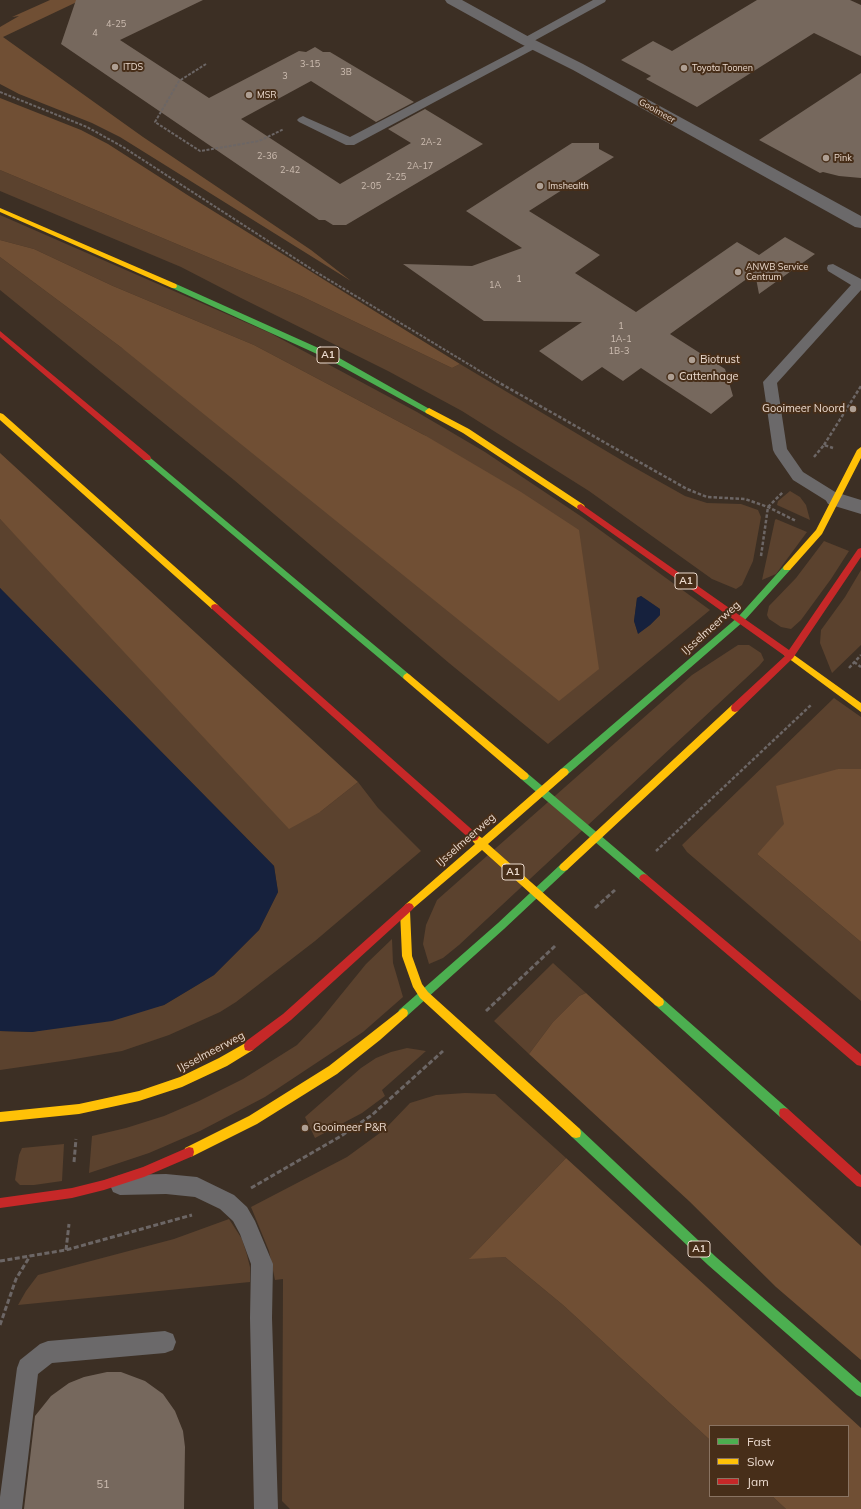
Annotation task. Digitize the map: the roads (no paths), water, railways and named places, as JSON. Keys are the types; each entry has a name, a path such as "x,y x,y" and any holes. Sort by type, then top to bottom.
{"main road":[{"name":"A1","path":"0,210 243,316 331,357 398,392 466,431 563,494 740,619 861,708"},
{"path":"0,333 677,907 861,1061"},
{"name":"A1","path":"0,416 861,1182"},
{"name":"IJsselmeerweg","path":"0,1117 79,1109 111,1103 182,1082 223,1062 255,1042 287,1017 447,872 740,619 819,532 861,450"},
{"path":"0,1203 72,1192 104,1185 144,1172 193,1150 253,1120 333,1070 376,1037 424,995 790,656 861,551"},
{"name":"A1","path":"405,911 407,956 418,987 424,995 542,1100 712,1262 861,1391"}],"street":[{"name":"Gooimeer","path":"452,0 530,43 578,67 861,223"},
{"path":"835,499 861,507"}],"lane":[{"path":"303,120 350,142 530,43 601,0"},
{"path":"833,268 859,284 770,382 780,450 798,476 835,499"},
{"path":"104,1185 166,1184 197,1187 227,1202 240,1214 248,1228 262,1264 261,1318 266,1509"},
{"path":"10,1509 28,1368 48,1352 165,1342"}],"water":[{"path":"0,588 274,866 278,892 259,930 214,975 164,1005 112,1021 32,1032 0,1031"},
{"path":"641,596 660,609 660,615 638,634 634,621 637,598"}],"place":[{"name":"ITDS","path":"115,67"},
{"name":"Toyota Toonen","path":"684,68"},
{"name":"MSR","path":"249,95"},
{"name":"Pink","path":"826,158"},
{"name":"Imshealth","path":"540,186"},
{"name":"ANWB Service Centrum","path":"738,272"},
{"name":"Biotrust","path":"692,360"},
{"name":"Cattenhage","path":"671,377"},
{"name":"Gooimeer Noord","path":"853,409"},
{"name":"Gooimeer P&R","path":"305,1128"}]}
